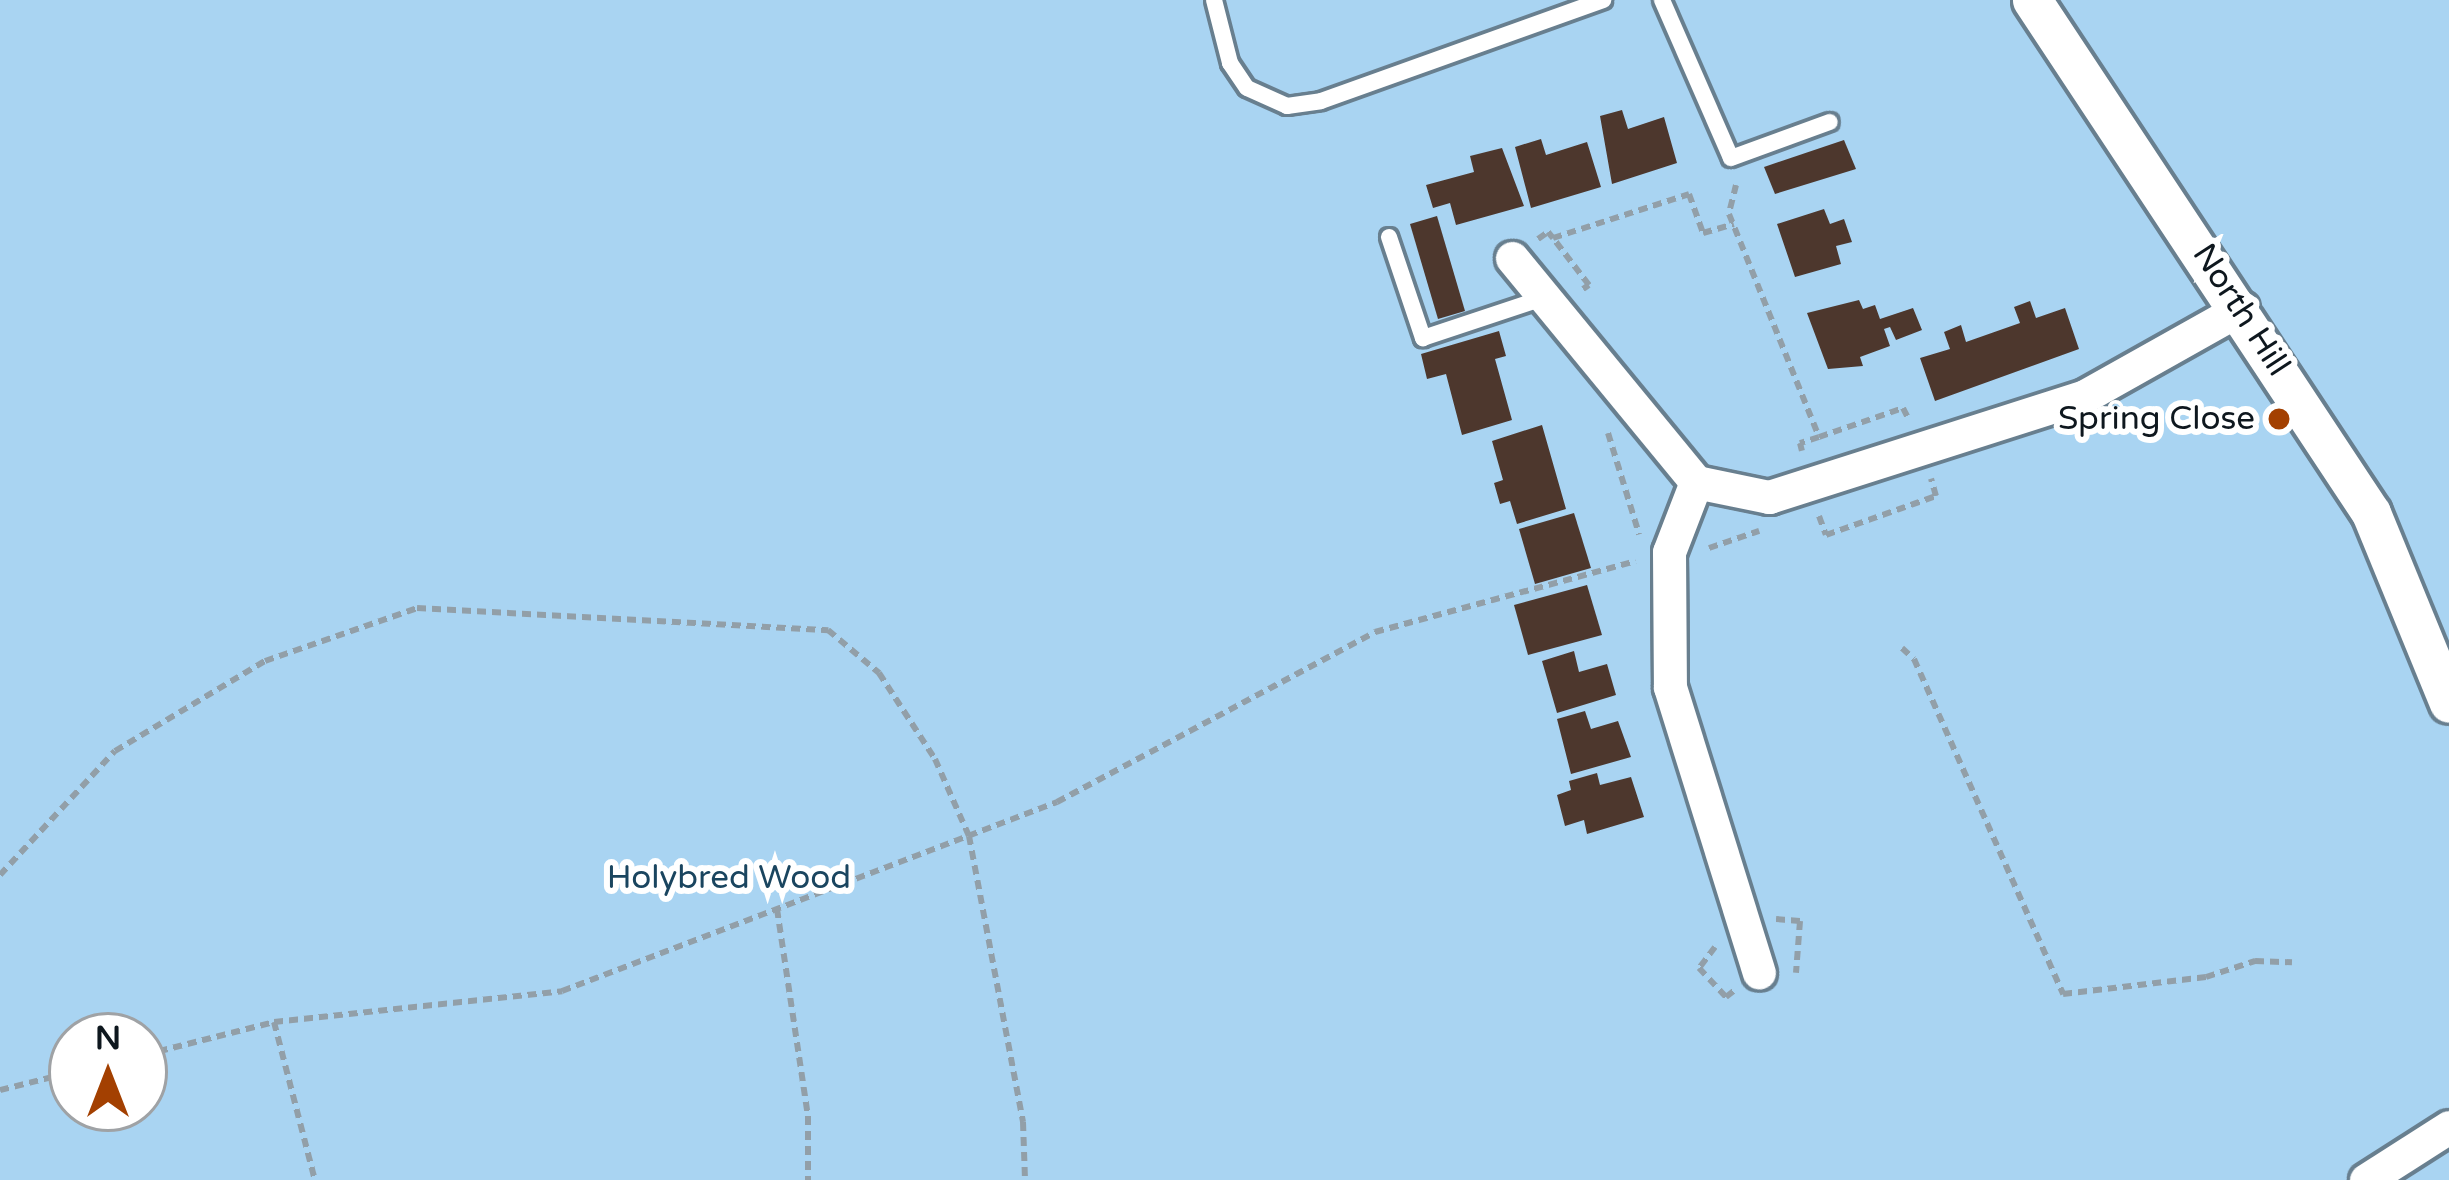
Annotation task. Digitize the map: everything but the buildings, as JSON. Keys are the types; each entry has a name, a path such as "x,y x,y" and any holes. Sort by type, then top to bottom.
{"street":[{"name":"North Hill","path":"2032,0 2242,308 2372,512 2449,704"},
{"path":"1512,258 1696,482 1769,497 1844,478 2085,397 2242,308"},
{"path":"1696,482 1655,556 1670,687 1759,972"},
{"path":"2366,1180 2449,1127"}],"lane":[{"path":"1214,0 1230,62 1247,88 1287,106 1321,101 1603,0"},
{"path":"1662,0 1731,158 1830,122"},
{"path":"1389,237 1424,338 1543,298"}],"path":[{"path":"1731,158 1734,224 1819,436"},
{"path":"1553,238 1689,194 1703,233 1734,224"},
{"path":"1512,258 1548,232 1588,285 1578,293 1586,310"},
{"path":"1804,460 1801,443 1903,408 1912,427"},
{"path":"1607,428 1655,556"},
{"path":"1795,518 1817,511 1826,535 1936,496 1933,467"},
{"path":"1707,549 1773,526"},
{"path":"1642,575 1655,556"},
{"path":"168,1048 274,1022 562,991 1057,802 1375,632 1655,556"},
{"path":"0,875 115,752 265,661 417,608 828,630 879,673 935,759 969,836 1023,1122 1024,1180"},
{"path":"1902,648 1914,659 2063,994 2206,977 2255,961 2292,962"},
{"path":"777,909 808,1116 808,1180"},
{"path":"1724,931 1699,968 1726,997 1759,972 1797,973 1800,921 1760,909"},
{"path":"274,1022 315,1180"},
{"path":"0,1090 48,1078"}],"green space":[{"name":"Holybred Wood","path":"0,0 2449,0 2449,1180 0,1180"}],"place":[{"name":"Spring Close","path":"2279,419"}]}
